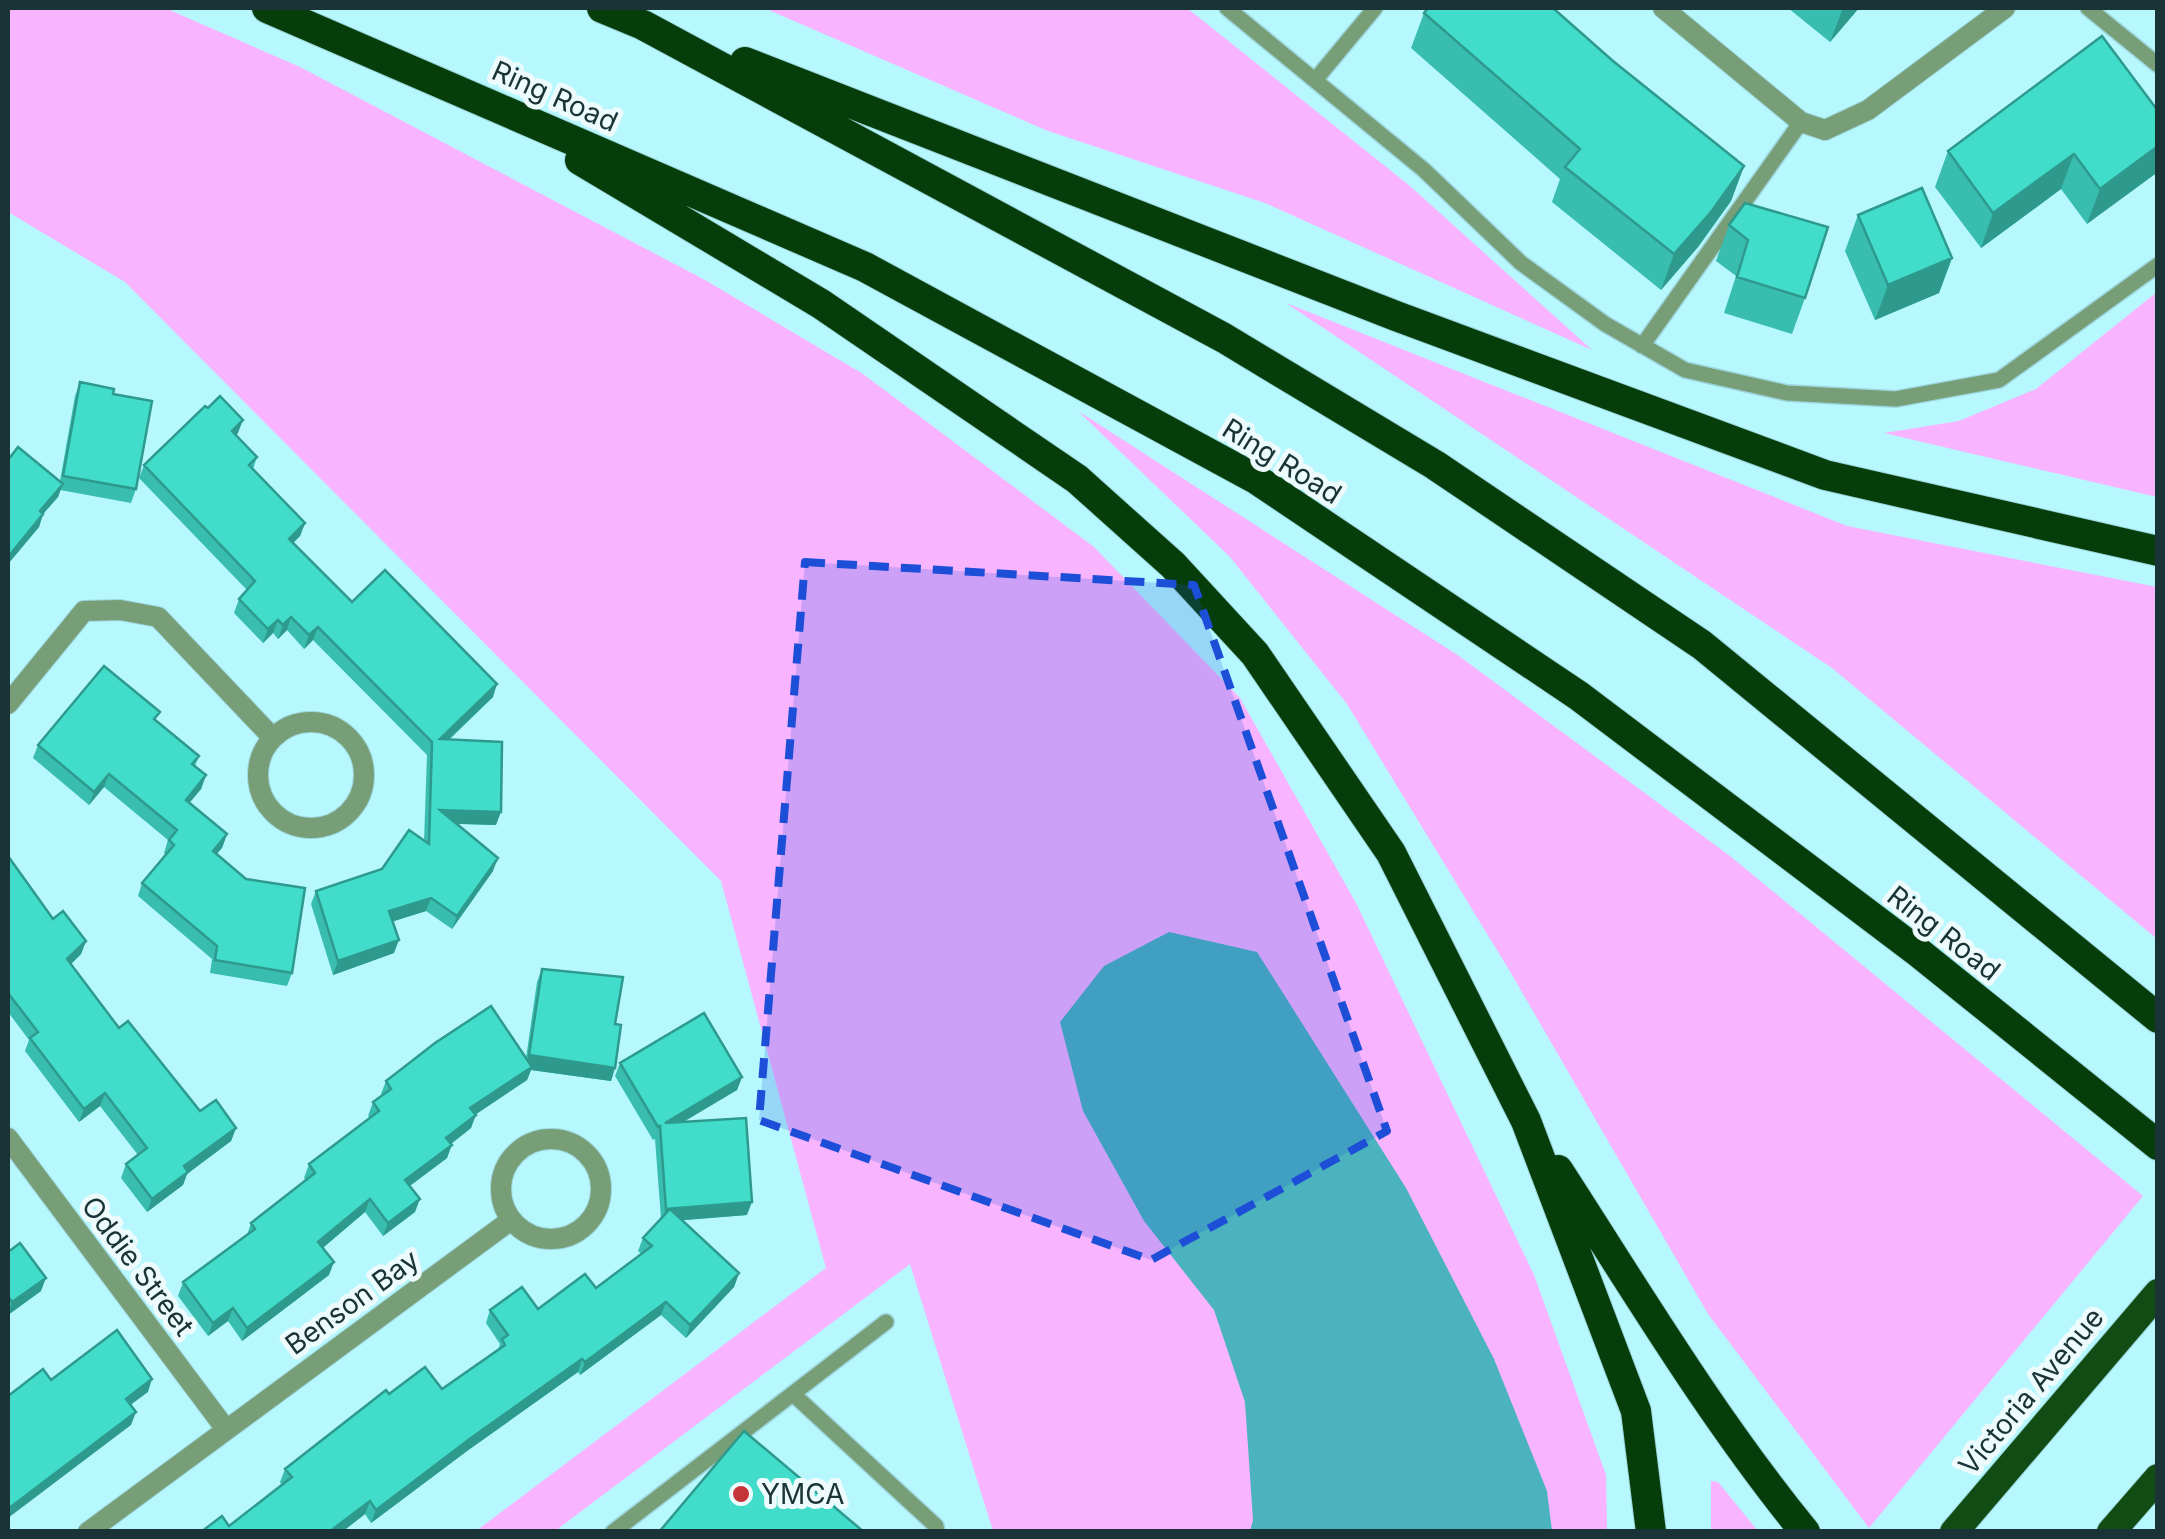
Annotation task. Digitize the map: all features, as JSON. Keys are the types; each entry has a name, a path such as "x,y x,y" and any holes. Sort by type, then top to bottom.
{"highway":[{"name":"Ring Road","path":"268,8 865,267 1256,479 1579,696 1918,952 2158,1145"},
{"path":"602,8 1396,316 1825,475 2158,551"},
{"path":"643,25 1224,338 1435,465 1702,645 2158,1018"},
{"path":"470,94 820,304 1078,479 1173,565 1254,654 1391,852 1526,1121 1636,1412 1651,1532"},
{"path":"1526,1121 1702,1393 1760,1477 1805,1532"},
{"name":"Victoria Avenue","path":"1954,1532 2158,1292"},
{"path":"2112,1532 2158,1478"}],"street":[{"path":"1662,8 1801,122 1825,130 1868,110 2004,8"},
{"path":"8,704 84,611 120,610 158,616 273,738"},
{"path":"303,722 320,722 350,738 364,769 357,802 346,816 314,828 296,826 267,806 258,771 262,753 273,738 303,722"},
{"name":"Oddie Street","path":"8,1138 225,1428"},
{"path":"558,1138 574,1143 588,1154 598,1168 601,1200 584,1228 570,1236 538,1238 523,1232 512,1220 501,1188 512,1156 525,1145 558,1138"},
{"name":"Benson Bay","path":"88,1532 512,1220"}],"lane":[{"path":"1226,8 1424,170 1521,262 1605,324 1685,370 1787,393 1896,399 1999,380 2158,265"},
{"path":"1316,79 1375,8"},
{"path":"2088,8 2158,65"},
{"path":"1642,346 1801,122"},
{"path":"613,1532 886,1322"},
{"path":"793,1394 938,1532"}],"highlighted area":[{"path":"805,562 1194,585 1387,1131 1151,1260 759,1120"}],"shaded area":[{"path":"8,8 165,8 300,67 705,280 863,374 1094,547 1240,698 1356,903 1534,1275 1606,1475 1607,1531 993,1531 910,1264 555,1531 476,1531 826,1268 721,881 125,282 8,212"},
{"path":"764,8 1187,8 1410,186 1592,350 1265,203 1048,131"},
{"path":"2157,292 2157,497 1884,433 1959,421 2036,389"},
{"path":"1286,303 1847,526 2157,587 2157,939 1832,668"},
{"path":"1078,411 1459,656 1730,856 2143,1196 1869,1528 1708,1314 1511,973 1347,704 1230,557"},
{"path":"1711,1481 1718,1482 1758,1531 1711,1531"}],"water":[{"path":"1169,932 1257,952 1406,1188 1494,1359 1547,1491 1552,1531 1250,1531 1253,1520 1245,1402 1214,1310 1144,1221 1083,1111 1060,1022 1104,966"}],"building":[{"path":"1428,8 1553,8 1744,166 1674,254 1565,167 1580,149 1424,13"},
{"path":"2102,36 2158,111 2158,146 2100,189 2074,154 1993,213 1948,151"},
{"path":"1922,188 1952,258 1888,285 1858,215"},
{"path":"1745,203 1828,227 1805,298 1737,277 1748,240 1729,225"},
{"path":"80,382 114,389 113,394 152,401 136,489 63,476"},
{"path":"220,396 243,420 232,431 257,457 249,465 305,523 289,539 352,602 385,570 497,684 440,739 502,742 501,812 440,810 498,858 457,916 431,898 389,911 399,940 338,961 316,891 382,869 409,830 429,844 432,742 318,627 309,635 291,617 283,625 278,620 268,629 239,599 255,581 144,465"},
{"path":"18,447 63,484 8,557 8,460"},
{"path":"104,666 160,712 154,719 199,756 192,764 206,775 186,800 227,834 213,851 246,879 305,888 292,973 215,960 217,946 142,883 174,845 169,840 177,830 109,774 94,792 38,745"},
{"path":"8,856 53,919 63,911 86,941 67,959 119,1028 128,1021 200,1111 216,1100 236,1128 184,1166 188,1172 152,1199 126,1164 147,1148 105,1093 84,1109 30,1038 38,1032 8,993"},
{"path":"542,969 623,977 615,1024 621,1025 615,1068 529,1055"},
{"path":"491,1006 532,1067 470,1108 476,1115 446,1138 452,1145 405,1180 420,1199 388,1223 370,1199 318,1242 334,1262 247,1328 233,1308 213,1323 183,1282 255,1229 251,1223 315,1173 309,1164 379,1111 373,1102 391,1089 386,1081"},
{"path":"704,1013 742,1077 665,1123 746,1118 752,1202 666,1209 660,1126 620,1063"},
{"path":"670,1209 739,1273 690,1325 666,1302 471,1438 376,1510 370,1501 329,1532 201,1532 222,1516 229,1526 292,1477 285,1469 386,1390 389,1394 425,1367 442,1389 505,1345 502,1339 508,1335 490,1310 522,1287 538,1309 585,1274 596,1288 652,1246 643,1238"},
{"path":"20,1243 46,1278 12,1302 8,1296 8,1252"},
{"path":"117,1330 152,1379 126,1399 136,1412 8,1509 8,1396 43,1369 51,1380"},
{"path":"744,1431 864,1532 659,1532"}],"place":[{"name":"YMCA","path":"741,1494"}]}
